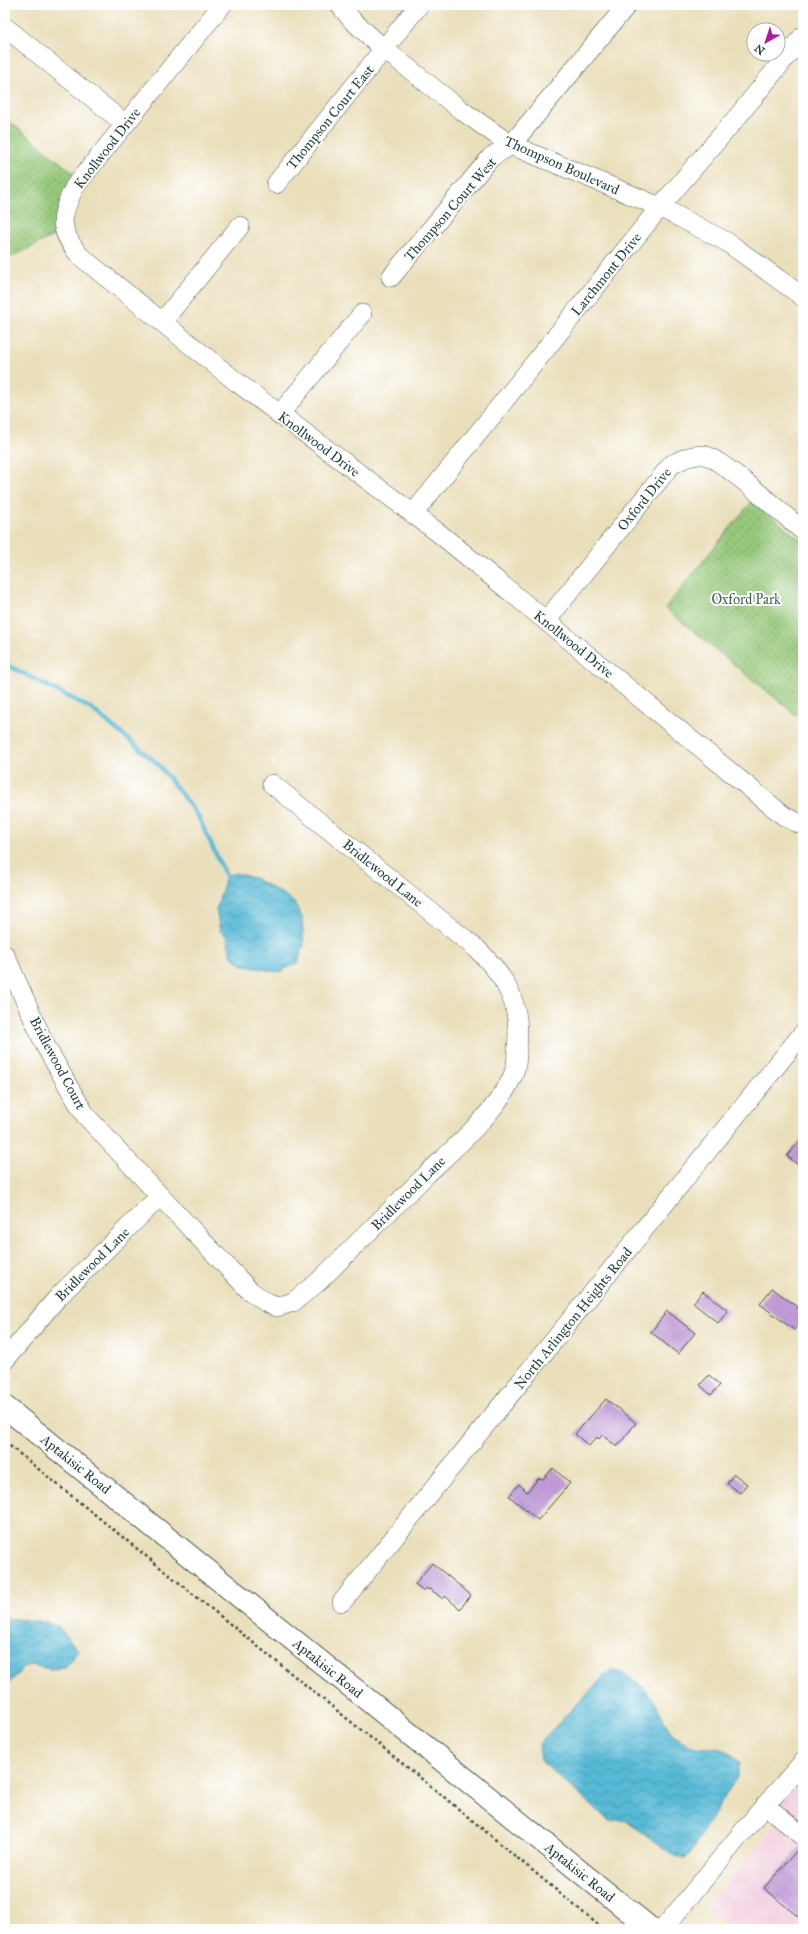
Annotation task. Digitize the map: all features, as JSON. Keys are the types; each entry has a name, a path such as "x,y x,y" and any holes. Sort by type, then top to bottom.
{"main road":[{"name":"Aptakisic Road","path":"5,1407 651,1929"}],"street":[{"name":"Thompson Boulevard","path":"340,5 352,20 384,49 461,110 511,145 660,207 727,242 799,286"},
{"name":"Thompson Court East","path":"276,184 419,5"},
{"path":"511,145 627,5"},
{"name":"Knollwood Drive","path":"219,6 75,186 63,211 63,228 69,242 80,256 279,415 440,534 784,816 800,824 803,823"},
{"path":"5,27 125,124"},
{"name":"Larchmont Drive","path":"413,514 660,207 738,116 803,36"},
{"name":"Thompson Court West","path":"391,277 491,157 511,145"},
{"path":"162,322 240,226"},
{"path":"279,415 362,314"},
{"name":"Oxford Drive","path":"546,621 671,465 687,456 704,454 724,466 803,531"},
{"name":"Bridlewood Lane","path":"5,1360 58,1298 160,1196 249,1290 267,1303 276,1307 293,1302 318,1282 482,1120 507,1087 515,1069 519,1034 518,1018 504,981 494,965 477,949 272,784"},
{"name":"Bridlewood Court","path":"5,954 45,1045 86,1116 160,1196"},
{"name":"North Arlington Heights Road","path":"342,1602 803,1033"},
{"path":"663,1929 765,1805 803,1762"},
{"path":"765,1805 803,1836"}],"path":[{"path":"5,1442 444,1797 603,1929"}],"shaded area":[{"path":"803,1771 803,1929 732,1929 706,1908 770,1832 781,1798"}],"green space":[{"path":"5,118 76,175 57,234 5,260"},
{"name":"Oxford Park","path":"752,501 803,542 803,706 796,715 665,608"}],"water":[{"path":"235,873 254,878 285,895 295,904 302,917 304,944 298,963 279,972 244,966 232,957 226,936 220,931 216,910 226,876"},
{"path":"5,1618 47,1622 59,1627 78,1650 65,1668 50,1669 30,1665 23,1668 5,1688"},
{"path":"611,1669 629,1677 645,1689 653,1699 669,1729 678,1738 692,1746 727,1751 740,1763 737,1777 689,1855 684,1859 673,1855 626,1821 609,1821 541,1761 539,1745 542,1740"}],"building":[{"path":"803,1136 803,1169 787,1156"},
{"path":"772,1288 803,1311 803,1317 794,1330 760,1304"},
{"path":"703,1291 728,1311 718,1323 693,1303"},
{"path":"667,1311 695,1333 678,1354 651,1332"},
{"path":"709,1375 720,1385 711,1395 700,1385"},
{"path":"606,1399 636,1423 617,1447 602,1435 599,1439 597,1437 589,1446 575,1434"},
{"path":"553,1468 570,1483 538,1520 509,1496 519,1484 527,1492 539,1478 543,1479"},
{"path":"734,1474 747,1484 740,1493 727,1483"},
{"path":"432,1563 471,1595 460,1609 445,1596 443,1599 430,1589 429,1590 426,1588 424,1591 415,1584"},
{"path":"800,1847 803,1847 803,1921 764,1888"}],"waterway":[{"path":"5,664 92,709 158,764 198,816 226,876"}]}
